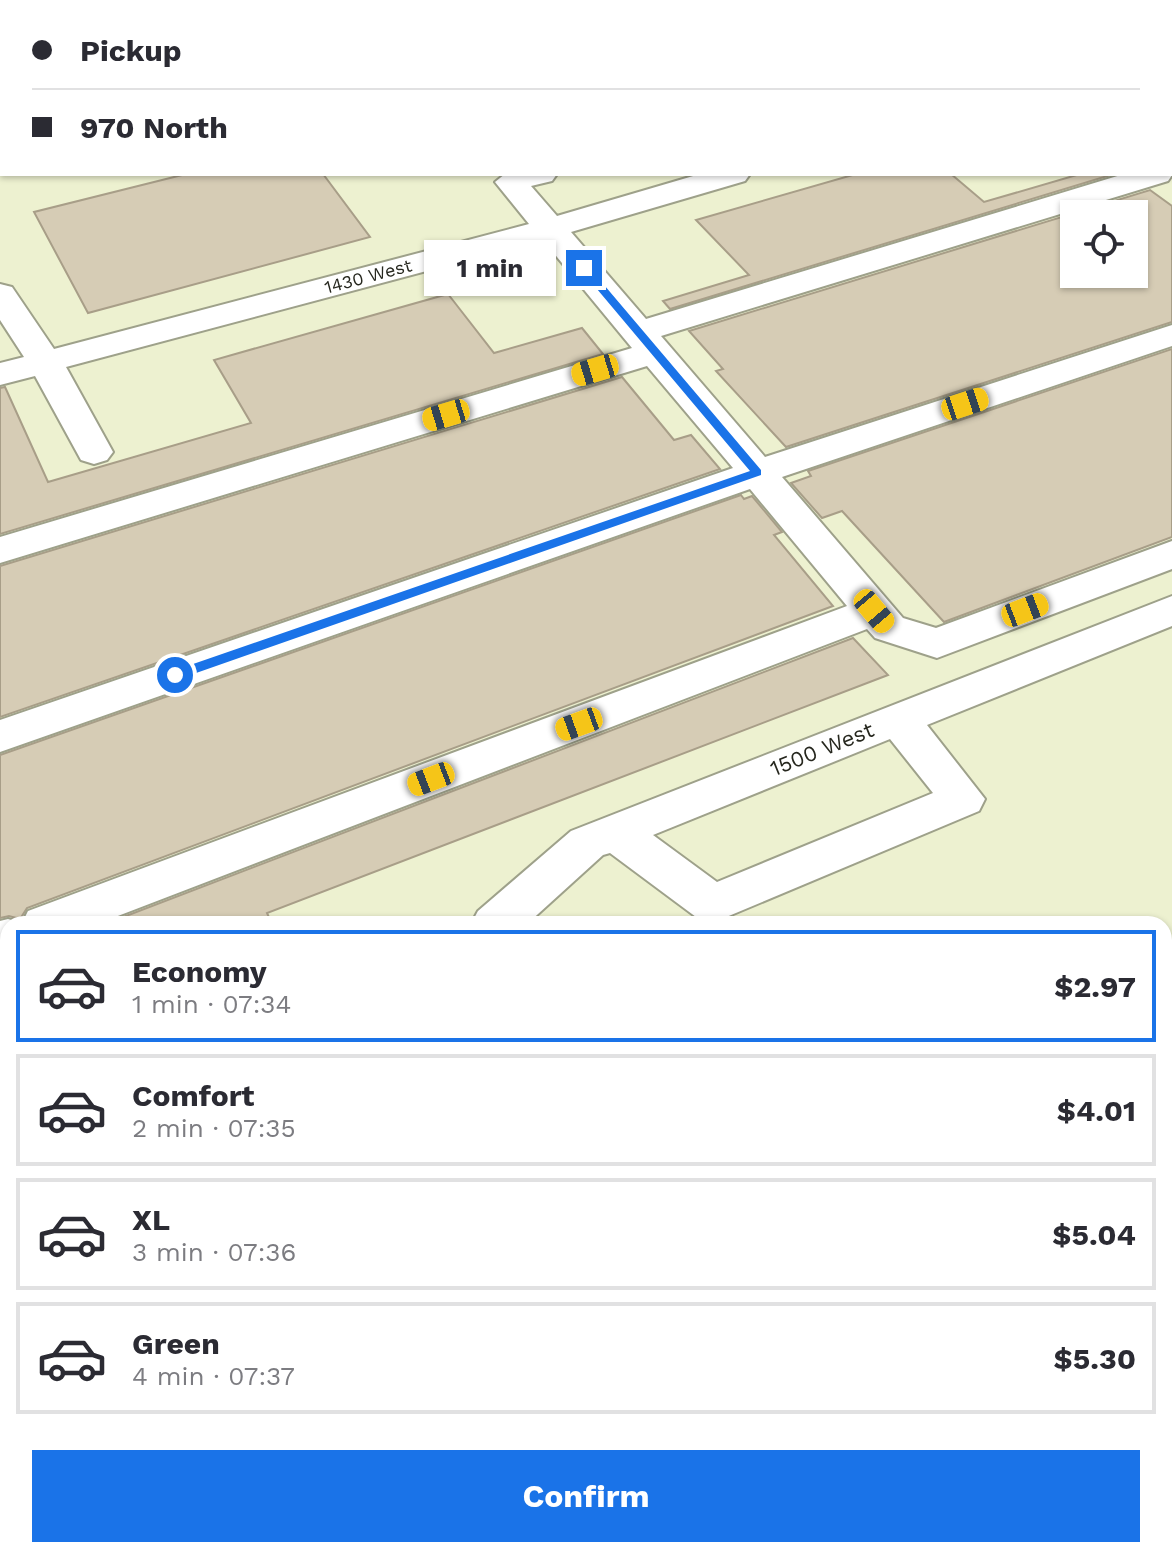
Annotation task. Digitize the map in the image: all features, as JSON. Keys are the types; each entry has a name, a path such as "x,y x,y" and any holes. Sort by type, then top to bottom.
{"street":[{"path":"534,176 511,182 889,628 937,643 1172,554"},
{"name":"1430 West","path":"0,374 550,228 727,176"},
{"path":"0,550 637,331 1152,176"},
{"path":"0,294 45,362 94,452"},
{"path":"0,736 757,473 1172,335"},
{"name":"1500 West","path":"504,916 587,843 1172,610"},
{"path":"66,916 874,611"},
{"path":"615,832 712,904 963,799 898,719"}],"shaded area":[{"path":"0,176 1172,176 1172,916 0,916"}],"building":[{"path":"178,176 324,176 370,237 88,313 34,212"},
{"path":"849,176 953,176 984,202 1073,176 1107,176 670,309 663,301 749,275 696,220"},
{"path":"1150,190 1172,206 1172,322 786,447 716,371 723,369 689,331 1060,218 1060,288 1148,288 1148,200 1117,200"},
{"path":"448,294 494,353 582,328 603,354 0,534 0,388 5,387 48,482 251,423 214,360"},
{"path":"1172,349 1172,537 944,622 842,511 822,518 791,483 811,476 808,471"},
{"path":"622,377 674,440 691,435 720,469 0,717 0,566"},
{"path":"741,495 744,499 752,496 782,532 774,535 833,606 27,908 22,916 0,916 0,755"},
{"path":"853,638 888,675 267,913 268,916 126,916"}],"route":[{"path":"175,675 757,473 584,268"}]}
